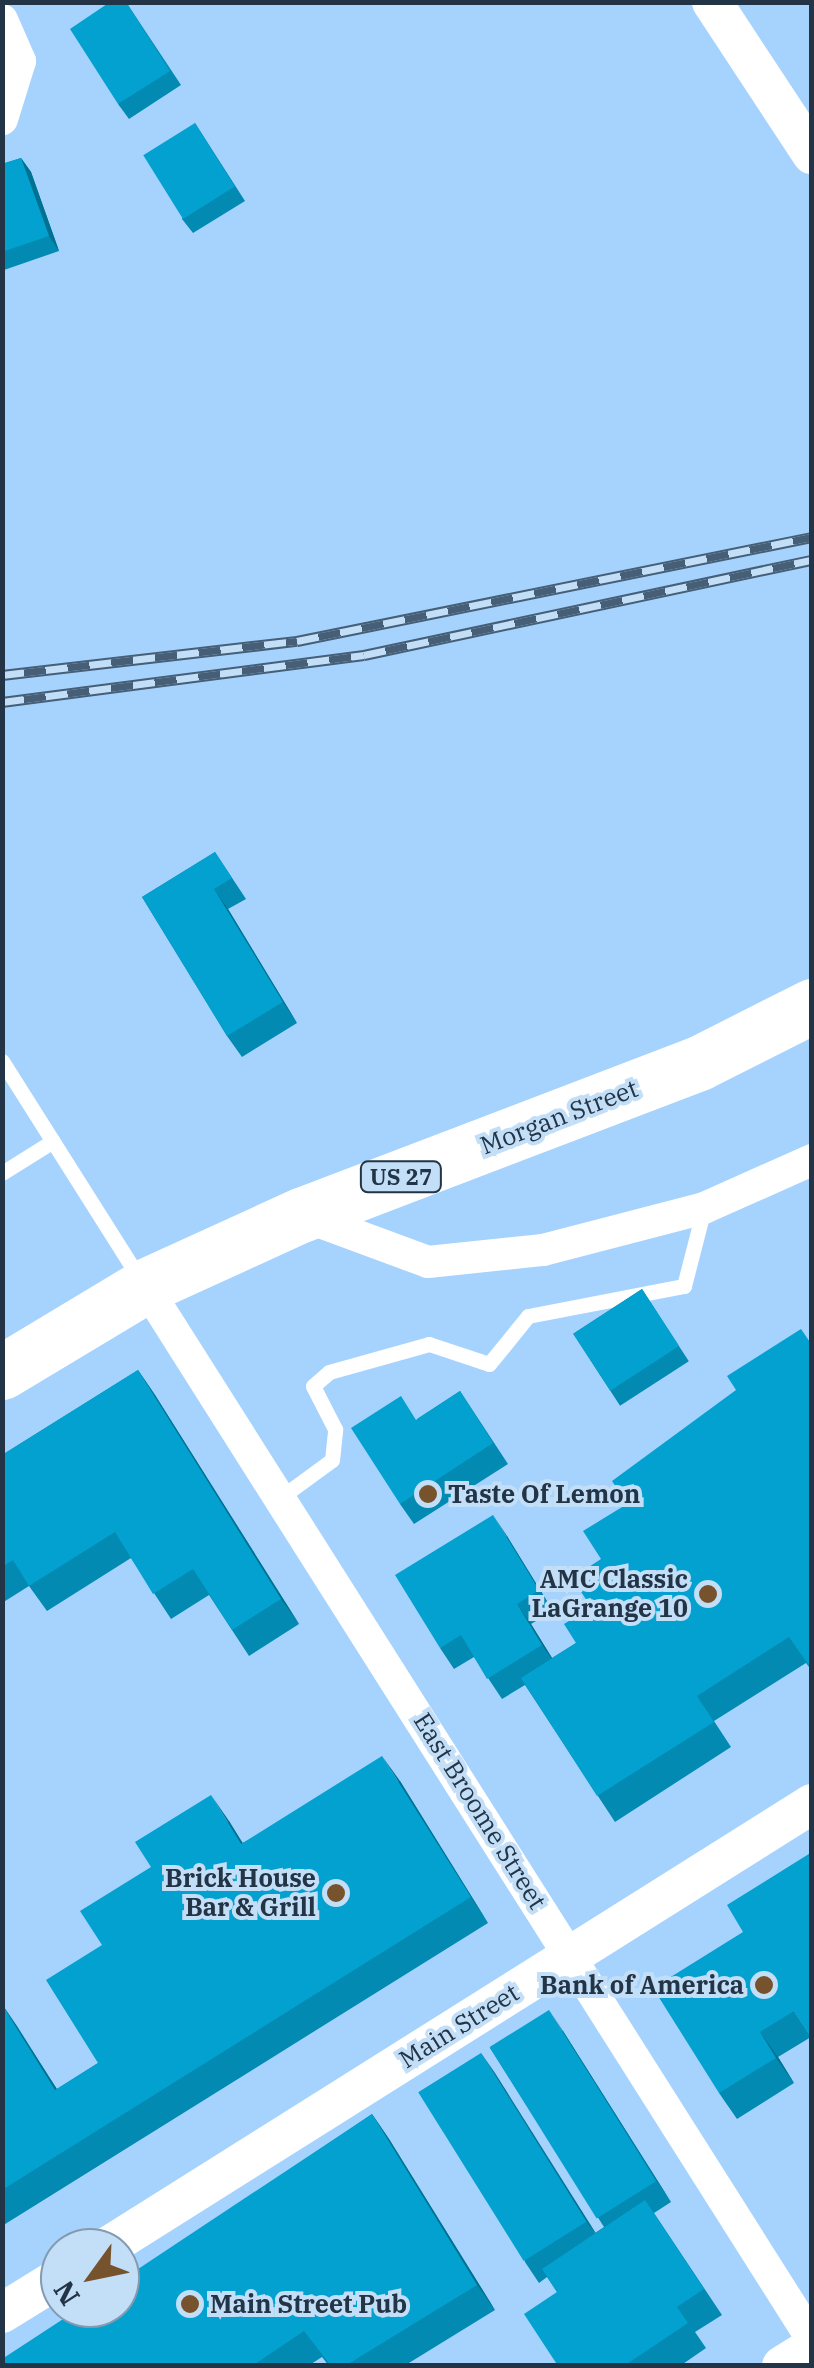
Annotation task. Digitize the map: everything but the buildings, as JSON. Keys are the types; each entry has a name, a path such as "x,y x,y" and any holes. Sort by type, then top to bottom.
{"highway":[{"name":"Morgan Street","path":"2,1372 145,1286 301,1215 699,1063 812,1006"}],"street":[{"path":"712,2 812,154"},
{"path":"2,20 20,61 2,118"},
{"path":"301,1215 428,1262 543,1250 704,1208 812,1160"},
{"name":"East Broome Street","path":"145,1286 812,2339"},
{"name":"Main Street","path":"138,2228 812,1804"},
{"path":"2,2313 40,2289"},
{"path":"782,2366 812,2347"}],"lane":[{"path":"2,1061 145,1286"},
{"path":"2,1173 53,1141"},
{"path":"280,1498 332,1460 335,1429 313,1386 329,1372 429,1344 489,1364 528,1316 684,1286 704,1208"}],"railway":[{"path":"2,675 297,641 812,537"},
{"path":"2,702 364,655 812,560"}],"place":[{"name":"Taste Of Lemon","path":"428,1494"},
{"name":"AMC Classic LaGrange 10","path":"708,1594"},
{"name":"Brick House Bar & Grill","path":"336,1893"},
{"name":"Bank of America","path":"764,1985"},
{"name":"Main Street Pub","path":"190,2304"}]}
